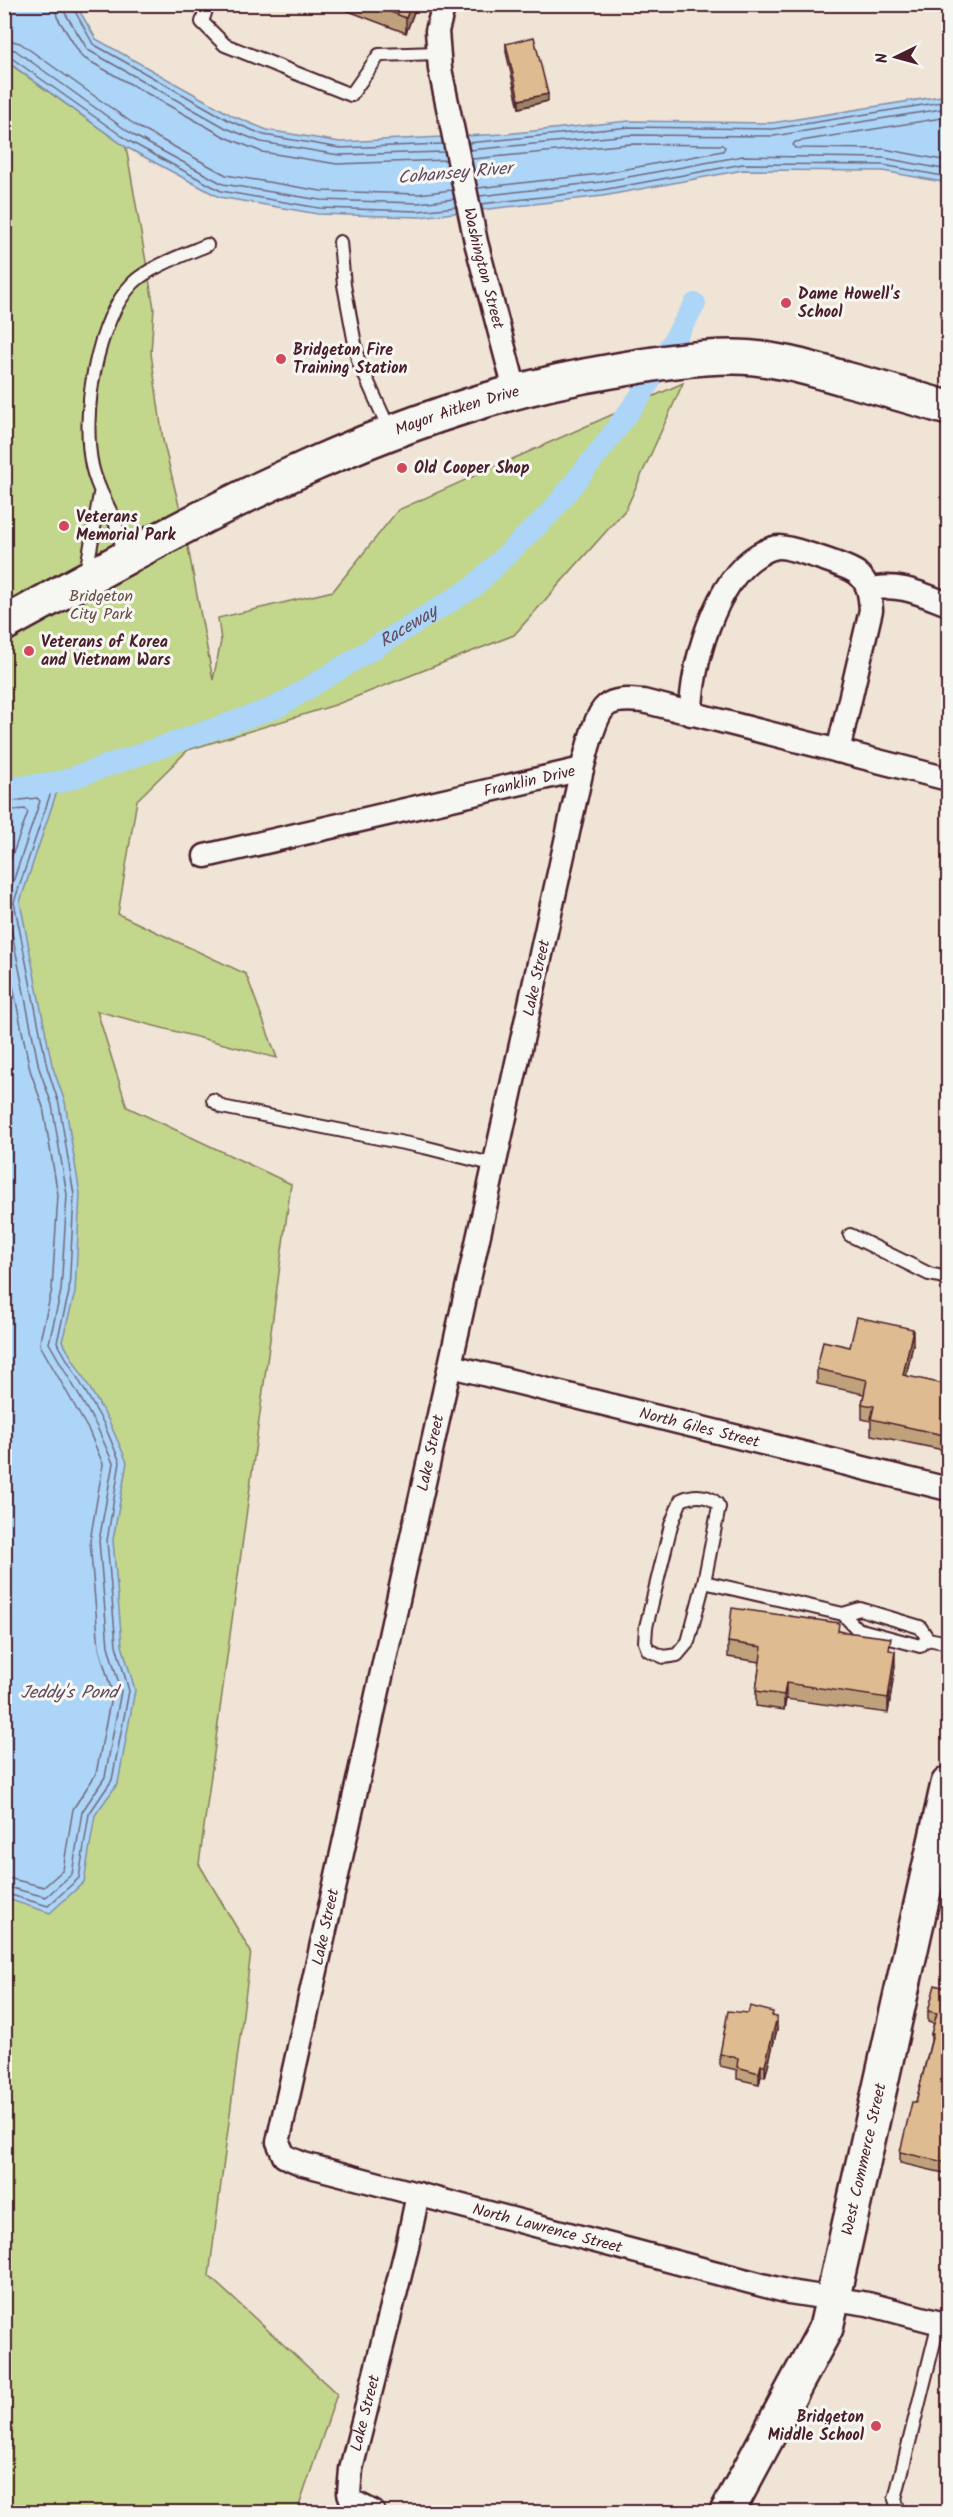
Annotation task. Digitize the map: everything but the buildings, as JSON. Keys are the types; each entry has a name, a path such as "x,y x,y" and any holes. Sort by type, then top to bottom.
{"street":[{"name":"Washington Street","path":"444,4 436,31 437,52 477,242 515,390"},
{"name":"Mayor Aitken Drive","path":"4,624 202,516 316,461 515,390 625,368 732,357 782,361 948,408"},
{"path":"692,714 695,679 711,622 733,577 745,564 778,546 857,573 870,590 871,610 838,751"},
{"path":"870,590 882,586 908,590 948,604"},
{"name":"Franklin Drive","path":"205,856 582,769 602,711 614,701 631,700 692,714 948,779"},
{"name":"Lake Street","path":"279,2136 582,769"},
{"name":"North Giles Street","path":"451,1366 948,1489"},
{"name":"West Commerce Street","path":"727,2512 826,2328 948,1784"},
{"name":"North Lawrence Street","path":"279,2136 280,2148 284,2156 291,2160 789,2292 868,2304 944,2323"},
{"name":"Lake Street","path":"373,2512 352,2502 349,2493 351,2469 407,2247 418,2194"}],"lane":[{"path":"208,4 202,22 225,45 351,95 378,55 437,52"},
{"path":"340,242 344,285 358,360 390,433"},
{"path":"125,558 114,519 100,494 92,464 90,420 99,346 113,312 134,282 170,260 207,245"},
{"path":"85,580 100,494"},
{"path":"213,1100 222,1107 424,1147 495,1165"},
{"path":"850,1235 929,1274 948,1278"},
{"path":"688,1497 706,1497 716,1502 719,1507 704,1582 688,1642 677,1655 664,1657 648,1650 645,1642 646,1627 671,1525 681,1500 688,1497"},
{"path":"704,1582 843,1614 860,1610 920,1627 928,1639 948,1643"},
{"path":"843,1614 857,1629 920,1646 928,1639"},
{"path":"894,1639 898,1621"},
{"path":"899,2512 895,2499 944,2323"}],"green space":[{"name":"Bridgeton City Park","path":"4,60 126,147 154,308 151,353 163,440 184,526 213,680 221,641 218,618 333,591 398,510 683,383 626,509 514,635 335,705 188,750 137,800 118,914 246,974 277,1058 97,1011 127,1107 291,1184 199,1864 251,1952 209,2276 337,2394 297,2512 5,2512"}],"water":[{"name":"Cohansey River","path":"5,5 76,5 96,39 233,116 267,130 340,142 505,134 629,121 772,123 948,95 948,183 883,171 743,170 603,196 419,217 318,214 219,197 126,147 5,60"},
{"name":"Jeddy's Pond","path":"60,782 20,902 52,1065 65,1102 80,1194 75,1293 62,1341 109,1421 127,1462 113,1540 122,1645 135,1690 118,1783 95,1815 84,1882 50,1913 4,1898 4,789"}],"waterway":[{"name":"Raceway","path":"4,789 60,782 277,707 472,588 551,512 602,448 642,394 695,304"}],"place":[{"name":"Dame Howell's School","path":"786,303"},
{"name":"Bridgeton Fire Training Station","path":"281,359"},
{"name":"Old Cooper Shop","path":"402,468"},
{"name":"Veterans Memorial Park","path":"64,526"},
{"name":"Veterans of Korea and Vietnam Wars","path":"29,651"},
{"name":"Bridgeton Middle School","path":"876,2426"}]}
